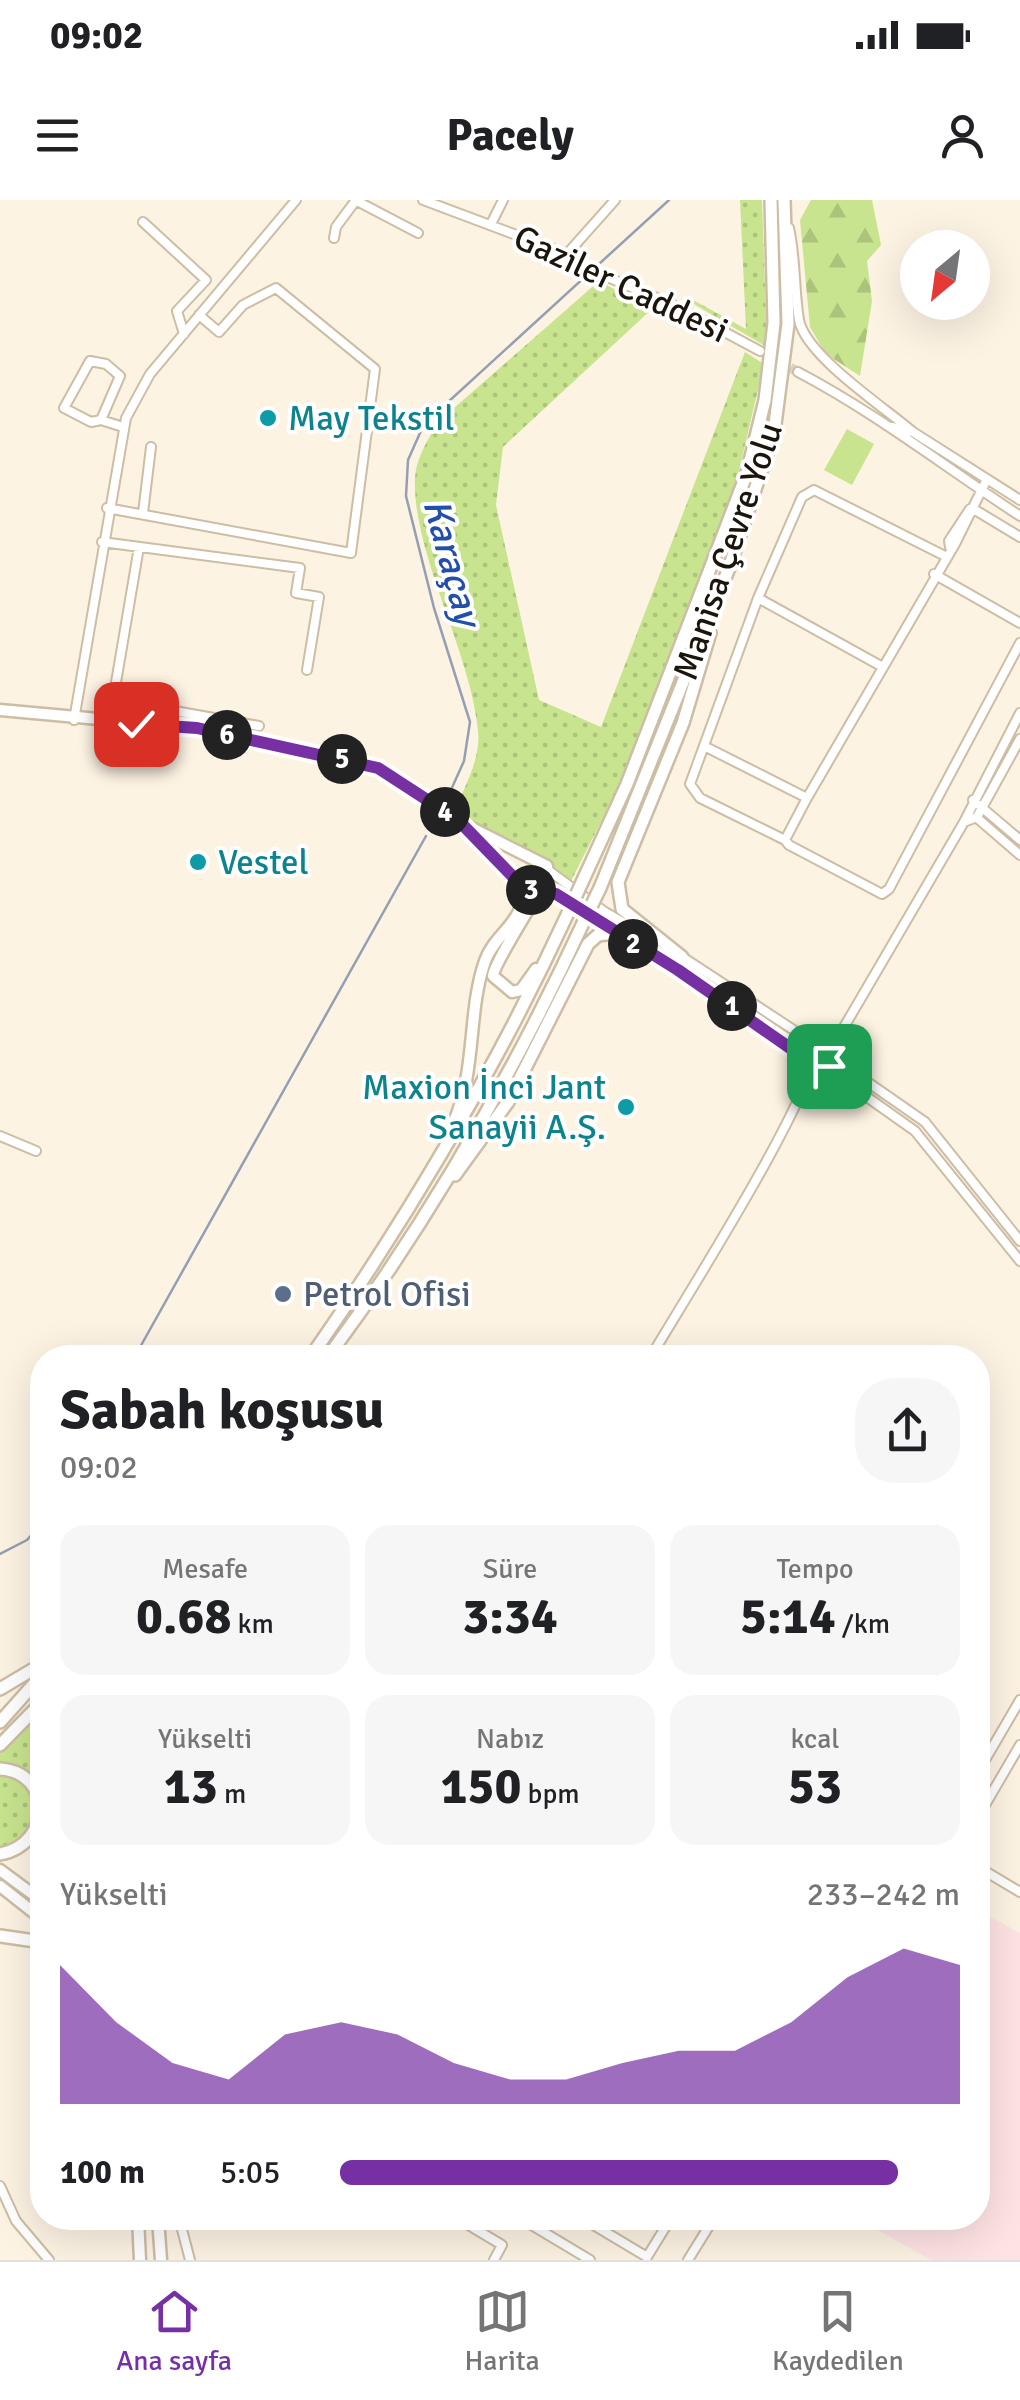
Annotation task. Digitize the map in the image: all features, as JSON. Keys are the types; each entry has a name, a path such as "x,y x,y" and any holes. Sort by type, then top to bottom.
{"highway":[{"name":"Manisa Çevre Yolu","path":"561,928 627,784 746,474 765,400 774,323 771,200"},
{"name":"Manisa Çevre Yolu","path":"430,1205 511,1066 600,888 729,568 765,463 785,369 788,266 784,204"},
{"path":"682,956 622,910 618,882 684,723 729,568"},
{"path":"319,1345 370,1270 484,1084 561,928"},
{"path":"337,1345 430,1205 508,1102 588,944 598,935 615,933"},
{"path":"0,1690 30,1671"},
{"path":"0,1722 30,1688"},
{"path":"0,1745 30,1714"},
{"path":"0,1770 18,1774 30,1783"},
{"path":"0,1854 30,1840"},
{"path":"0,1936 30,1940"}],"main road":[{"path":"0,710 74,720 197,728 378,768 458,820 534,858 548,870 526,920 493,967 498,984 512,992 521,990 561,928"},
{"path":"458,820 520,882 537,889"},
{"path":"418,1191 462,1102 485,962 522,907 520,863 534,858"},
{"path":"0,1870 30,1892"},
{"path":"0,1886 30,1910"},
{"path":"139,2230 140,2260"},
{"path":"159,2230 161,2260"}],"street":[{"path":"74,720 107,508 123,428 138,391 296,200"},
{"path":"334,238 336,227 356,200 418,233"},
{"name":"Gaziler Caddesi","path":"423,200 570,258 676,306 760,351"},
{"path":"492,224 504,200"},
{"path":"570,258 615,200"},
{"path":"784,204 798,266 800,323 810,345 913,432 1020,500"},
{"path":"143,222 206,280 177,312 184,334"},
{"path":"107,508 351,553 375,369 276,288 243,305 220,332 200,315"},
{"path":"101,420 120,376 106,364 90,361 64,408 91,422 101,420 123,428"},
{"path":"798,372 892,426 913,432"},
{"path":"892,426 903,441 1020,516"},
{"path":"144,513 151,447"},
{"path":"785,840 987,479"},
{"path":"947,552 814,490 802,497 758,598 690,784 700,798 882,894 889,889 1020,643"},
{"path":"972,508 1020,537"},
{"path":"102,542 300,568 296,593 320,597 306,670"},
{"path":"139,547 113,700 259,726"},
{"path":"934,574 1020,623"},
{"path":"758,598 881,666"},
{"path":"657,1345 818,1065 964,822 1020,713"},
{"path":"964,822 977,818 1020,740"},
{"path":"704,746 808,798"},
{"path":"973,800 1020,840"},
{"path":"968,812 1020,855"},
{"path":"548,870 605,912 682,956 827,1051 925,1122 1020,1241"},
{"path":"537,889 556,894 916,1131 1020,1260"},
{"path":"818,1065 827,1051"},
{"path":"0,1136 36,1151"},
{"path":"990,1751 1020,1700"},
{"path":"990,1797 1020,1745"},
{"path":"990,1874 1020,1892"},
{"path":"0,2186 16,2220 49,2260"},
{"path":"182,2230 190,2260"},
{"path":"477,2230 502,2245 494,2260"},
{"path":"540,2230 590,2260"},
{"path":"601,2230 646,2258 664,2230"},
{"path":"688,2260 707,2230"}],"shaded area":[{"path":"990,1917 1020,1933 1020,2260 931,2260 877,2230 990,2230"}],"green space":[{"path":"740,200 762,200 767,347 685,299 686,296 746,329"},
{"path":"811,200 872,200 881,245 867,261 872,301 860,376 826,354 810,327 800,220"},
{"path":"599,281 652,309 503,447 496,505 539,700 601,727 745,352 764,364 737,479 622,780 569,885 530,852 454,811 475,762 478,731 465,669 423,538 415,478 420,456 438,422"},
{"path":"847,429 874,444 852,485 824,470"},
{"path":"30,1724 30,1787 0,1764 0,1753"},
{"path":"0,1773 16,1779 30,1794 30,1830 15,1844 0,1848"}],"waterway":[{"name":"Karaçay","path":"446,801 464,761 470,722 434,608 406,496 408,460 424,424 669,200"},
{"name":"Karaçay","path":"141,1345 426,836"},
{"name":"Karaçay","path":"0,1554 30,1537"}],"tunnel":[{"path":"764,353 798,372"}],"place":[{"name":"May Tekstil","path":"268,418"},
{"name":"Vestel","path":"198,862"},
{"name":"Maxion İnci Jant Sanayii A.Ş.","path":"626,1107"},
{"name":"Petrol Ofisi","path":"283,1294"}],"route":[{"path":"136,724 197,728 378,768 458,820 522,886 556,894 678,970 816,1066 829,1066"}]}
